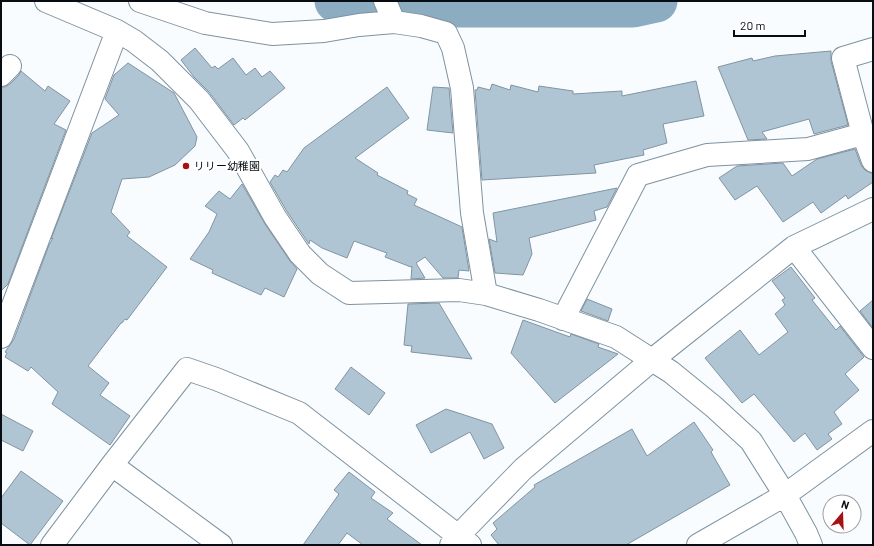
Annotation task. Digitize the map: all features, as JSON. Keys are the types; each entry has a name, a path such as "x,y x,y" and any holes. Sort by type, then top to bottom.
{"street":[{"path":"46,1 117,31 134,41 160,61 199,100 238,151 275,217 300,254 320,274 349,293 459,290 486,294 616,337 671,372 714,407 751,441 785,495 811,545"},
{"path":"140,1 205,23 272,34 324,31 358,25 394,22 421,26 446,33 453,48 462,88 472,213 486,294"},
{"path":"385,1 394,22"},
{"path":"2,330 117,31"},
{"path":"873,49 843,58 863,134 873,161"},
{"path":"563,319 638,175 707,156 808,149 863,134"},
{"path":"52,545 112,465 188,369 299,413 460,542 523,469 652,360 794,247 873,210"},
{"path":"794,247 873,348"},
{"path":"698,545 785,495 873,431"},
{"path":"112,465 221,545"}],"building":[{"path":"195,48 212,68 215,66 218,69 233,58 246,75 255,68 262,77 270,71 285,88 245,120 243,118 234,125 209,92 194,77 181,60"},
{"path":"831,51 831,61 848,125 814,134 809,119 762,132 767,139 748,140 718,67 752,58 753,61 775,56"},
{"path":"128,63 174,93 197,137 195,146 175,165 149,177 122,179 111,212 130,232 127,236 167,267 127,320 125,319 121,323 88,366 109,383 100,395 130,416 110,445 52,404 58,392 31,367 28,371 5,357 7,353 5,352 14,339 92,133 119,115 105,99 114,75"},
{"path":"21,71 45,91 48,86 70,101 54,124 66,130 8,284 1,291 1,87 5,87 10,84"},
{"path":"696,81 704,116 663,124 667,143 643,150 644,155 594,165 596,173 482,180 475,90 477,90 478,87 490,90 492,84 510,90 511,85 538,92 539,86 573,91 573,94 622,91 622,96"},
{"path":"387,87 409,118 355,158 378,173 377,175 408,191 407,194 417,199 414,205 462,227 469,271 459,270 458,278 443,278 425,257 416,263 425,278 411,279 412,266 411,267 385,257 387,253 354,241 347,258 322,248 310,240 309,244 286,210 270,182 275,175 278,177 283,170 287,172 304,148"},
{"path":"433,87 449,88 453,133 427,130"},
{"path":"855,149 861,165 865,170 873,173 873,182 848,199 846,195 821,213 813,202 783,222 757,186 735,200 719,178 737,166 783,163 792,176 817,159"},
{"path":"242,184 265,224 297,269 284,297 265,288 261,295 212,273 213,270 190,259 209,232 217,214 205,206 219,191 230,199"},
{"path":"617,188 607,207 594,211 596,220 529,238 532,254 523,275 495,273 489,239 497,242 493,213"},
{"path":"791,267 815,298 812,300 836,330 840,326 864,357 845,374 859,390 834,412 842,424 828,434 832,439 817,450 805,433 794,442 754,394 742,403 705,358 740,330 759,355 788,332 775,314 785,305 782,300 785,298 772,281"},
{"path":"587,299 612,309 608,321 581,311"},
{"path":"873,300 873,328 860,311"},
{"path":"439,303 472,359 411,352 412,346 404,345 408,304"},
{"path":"523,320 570,337 571,334 599,344 598,347 618,354 555,403 511,353"},
{"path":"351,367 385,393 369,415 335,389"},
{"path":"446,409 492,424 504,448 484,459 470,432 431,453 416,425"},
{"path":"1,414 33,431 23,451 1,440"},
{"path":"694,422 713,450 711,452 730,485 626,545 499,545 491,535 497,529 493,523 535,487 534,485 632,429 647,456"},
{"path":"21,471 63,501 30,545 1,523 1,498"},
{"path":"349,472 375,492 371,498 393,513 387,519 422,545 363,545 347,533 338,545 303,545 339,494 334,490"}],"waterway":[{"path":"336,1 376,6 633,6 656,1"}],"place":[{"name":"リリー幼稚園","path":"186,166"}]}
